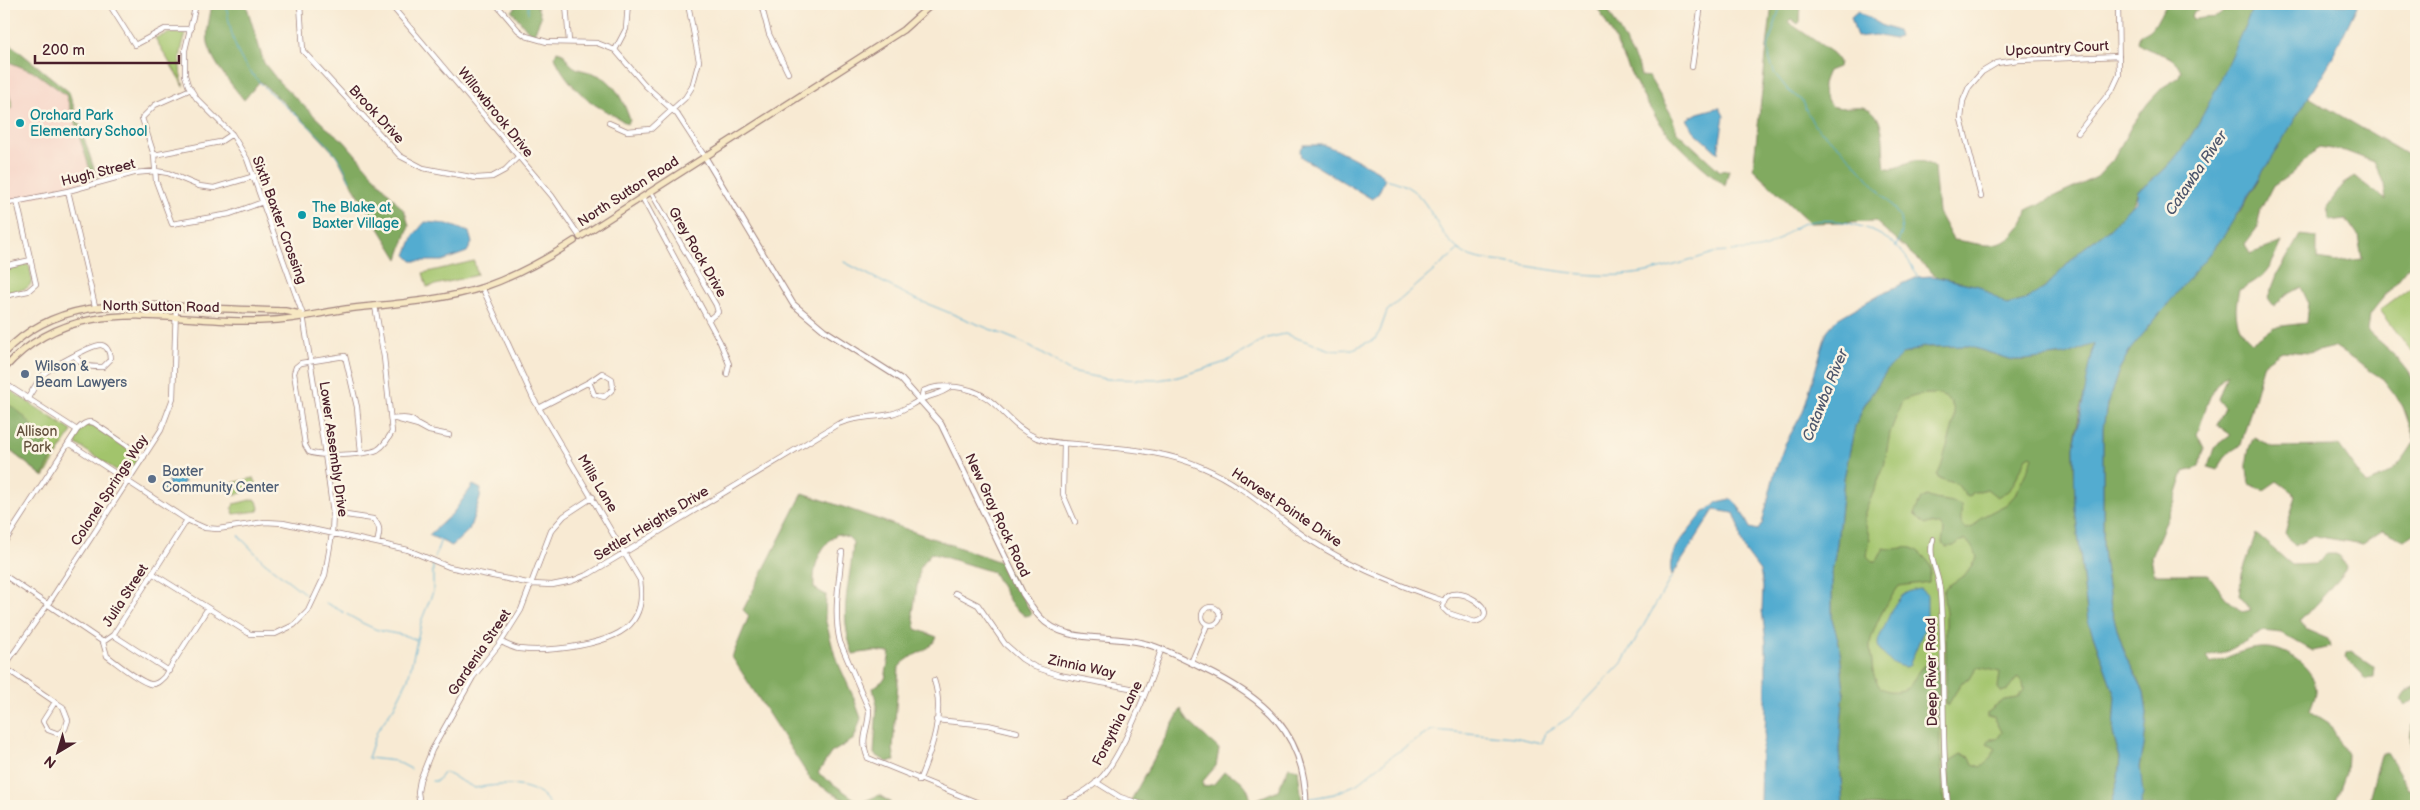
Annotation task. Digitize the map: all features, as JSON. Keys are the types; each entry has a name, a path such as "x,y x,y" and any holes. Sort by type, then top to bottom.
{"main road":[{"name":"North Sutton Road","path":"4,369 18,354 39,338 70,324 104,316 239,320 287,319 482,287 529,268 577,239 903,30 932,4"},
{"name":"North Sutton Road","path":"4,353 20,338 42,323 95,306 285,311 303,315"}],"street":[{"path":"110,4 135,45 165,29 191,29"},
{"name":"Sixth Baxter Crossing","path":"196,4 184,64 185,74 198,99 232,134 254,176 303,315"},
{"name":"Brook Drive","path":"300,4 303,52 400,156 424,168 476,178 492,177 505,170 518,158"},
{"name":"Willowbrook Drive","path":"390,4 552,196 577,239"},
{"path":"496,4 526,36 547,42 597,43 615,50 646,86 673,110 705,157"},
{"path":"566,4 569,42"},
{"path":"615,50 626,29 628,4"},
{"path":"609,123 627,131 651,129 673,110 692,88 699,61 688,4"},
{"path":"761,4 769,34 788,73"},
{"path":"1692,67 1701,4"},
{"path":"2078,133 2116,81 2120,68 2118,4"},
{"name":"Upcountry Court","path":"1982,197 1961,119 1963,101 1969,87 1982,72 1997,63 2018,60 2119,56"},
{"path":"191,88 155,105 142,118 154,156 156,181 172,224 230,214 263,202"},
{"path":"154,156 220,142 232,134"},
{"name":"New Gray Rock Road","path":"705,157 793,304 824,330 901,379 941,424 1023,594 1039,617 1054,628 1070,634 1125,639 1161,650 1239,686 1271,712 1282,726 1297,755 1305,781 1306,806"},
{"name":"Hugh Street","path":"4,204 68,191 134,173 156,171 179,177 199,186 214,188 254,176"},
{"path":"68,191 95,306"},
{"name":"Grey Rock Drive","path":"651,192 716,306 718,312 708,320"},
{"name":"Grey Rock Drive","path":"642,197 708,320 729,364 727,374"},
{"path":"4,296 28,291 34,287 36,280 17,201"},
{"path":"4,266 31,260"},
{"name":"Mills Lane","path":"482,287 539,408 593,497 640,581 642,602 632,622 613,636 560,649 517,648 500,642"},
{"path":"361,453 356,406 346,358 340,355 299,364 294,373 305,445 312,453 361,453 378,449 386,442 392,432 393,419 375,306"},
{"name":"Colonel Springs Way","path":"4,667 48,604 162,430 173,398 176,307"},
{"name":"Lower Assembly Drive","path":"152,573 250,634 275,634 294,625 308,611 325,575 332,534 333,513 303,315"},
{"path":"28,398 45,373 75,356 100,345 106,347 110,353 110,360 103,367 86,367 75,356"},
{"path":"539,408 589,382 602,373 612,379 613,389 604,397 594,394 589,382"},
{"path":"4,383 77,430"},
{"name":"Harvest Pointe Drive","path":"921,400 923,391 939,385 981,393 1020,429 1035,437 1064,443 1154,452 1204,467 1230,480 1309,539 1345,561 1382,580 1444,602"},
{"path":"921,400 944,392 950,387"},
{"name":"Settler Heights Drive","path":"332,534 408,550 449,567 532,584 552,585 572,581 625,552 838,424 851,418 890,414 909,409 921,400"},
{"path":"393,419 409,420 429,431 449,435"},
{"path":"4,543 77,430 83,424 92,422 144,457"},
{"path":"69,443 187,520 205,528 218,529 265,522 283,523 332,534"},
{"path":"1064,443 1063,494 1074,522"},
{"name":"Gardenia Street","path":"420,806 418,792 420,780 432,750 473,677 522,610 540,555 551,531 564,516 593,497"},
{"path":"333,513 373,519 378,523 380,530 377,543"},
{"name":"Julia Street","path":"187,520 113,635 103,642 107,656 151,684 157,683 168,671 208,608"},
{"name":"Deep River Road","path":"1933,539 1931,555 1940,588 1942,623 1942,708 1948,806"},
{"path":"842,552 836,618 838,631 869,710 869,720 862,743 868,758 877,764 986,806"},
{"path":"4,575 103,642"},
{"name":"Zinnia Way","path":"955,593 978,605 1006,644 1022,659 1035,667 1059,675 1130,688 1144,695"},
{"name":"Harvest Pointe Drive","path":"1454,593 1480,602 1485,608 1485,614 1479,621 1472,622 1448,613 1444,608 1444,602 1448,595 1454,593"},
{"path":"1206,608 1215,608 1219,612 1219,621 1214,625 1207,625 1202,619 1202,613 1206,608"},
{"path":"1192,663 1207,625"},
{"path":"113,635 168,671"},
{"name":"Forsythia Lane","path":"1048,806 1069,799 1096,782 1115,758 1144,695 1161,650"},
{"path":"4,667 63,707 68,720 65,729 59,734 48,730 43,721 55,702"},
{"path":"919,781 932,750 939,694 934,680"},
{"path":"936,720 988,725 1017,732"},
{"path":"1096,782 1120,798 1145,806"}],"shaded area":[{"path":"4,39 69,92 98,183 4,204"}],"green space":[{"path":"212,4 246,4 264,63 279,82 327,128 344,141 405,212 409,226 398,259 350,181 337,156 308,125 260,81 244,100 224,75 211,54 208,42 208,26"},
{"path":"519,4 536,4 541,17 534,34 528,31 512,11"},
{"path":"1595,4 1605,4 1639,67 1641,76 1649,77 1671,114 1677,132 1720,171 1729,170 1725,186 1696,162 1662,126 1646,103 1611,31"},
{"path":"1772,4 1801,4 1800,22 1798,24 1791,19 1788,22 1833,53 1839,62 1838,67 1828,71 1826,75 1823,85 1825,95 1833,107 1861,107 1871,110 1875,114 1881,126 1885,167 1896,168 1912,161 1918,161 1925,162 1934,167 1938,212 1953,240 1991,245 2005,241 2012,236 2022,224 2027,210 2097,177 2113,160 2132,125 2148,103 2163,87 2178,78 2181,71 2173,60 2138,42 2140,34 2153,27 2167,4 2210,4 2193,12 2191,16 2194,20 2217,16 2221,14 2228,4 2254,4 2207,107 2179,153 2167,167 2138,190 2129,209 2122,217 2075,256 2042,290 2022,301 2007,305 1979,286 1937,277 1875,221 1810,223 1753,169"},
{"path":"170,33 186,33 180,60 184,87 155,38"},
{"path":"4,39 69,92 97,178 93,179 66,95 36,73 4,60"},
{"path":"557,51 563,53 567,60 578,69 600,76 611,84 619,95 630,120 627,124 597,106 578,91 561,70 555,56"},
{"path":"4,74 13,108 4,111"},
{"path":"2307,96 2416,160 2416,258 2369,315 2367,331 2402,364 2413,379 2416,387 2416,532 2404,540 2383,530 2363,544 2314,536 2295,546 2285,533 2296,495 2277,481 2264,490 2249,484 2247,460 2254,437 2272,447 2339,446 2366,484 2389,473 2405,456 2415,441 2402,404 2383,379 2334,347 2309,353 2282,351 2264,363 2241,445 2228,453 2217,470 2208,467 2214,448 2231,435 2217,425 2225,408 2218,399 2227,374 2216,387 2208,401 2197,434 2204,448 2200,467 2184,472 2174,503 2151,557 2154,574 2208,574 2225,597 2242,612 2251,610 2239,595 2242,574 2256,534 2292,565 2315,564 2327,554 2336,554 2347,567 2300,621 2307,630 2328,639 2330,647 2313,651 2281,633 2264,631 2228,651 2207,657 2211,664 2247,650 2268,648 2284,652 2298,661 2310,673 2316,688 2310,711 2329,723 2347,754 2346,773 2334,806 2140,806 2140,767 2147,714 2144,691 2125,655 2111,609 2103,551 2103,428 2107,405 2119,370 2130,349 2240,211","holes":["2319,147 2345,151 2374,162 2384,184 2386,200 2354,176 2342,186 2327,207 2330,221 2346,219 2358,236 2362,259 2336,262 2317,259 2317,237 2300,235 2277,275 2268,298 2274,306 2286,295 2301,287 2308,302 2306,323 2274,327 2252,342 2242,331 2237,318 2236,305 2239,290 2255,281 2266,271 2282,242 2250,254 2245,244 2257,228 2261,209 2272,187 2291,174"]},
{"path":"474,261 477,275 427,287 423,273"},
{"path":"25,264 29,265 31,274 30,285 27,288 4,293 4,270"},
{"path":"2416,283 2416,349 2412,352 2380,310"},
{"path":"2094,343 2088,383 2080,409 2074,447 2075,508 2088,621 2115,696 2113,733 2120,758 2118,778 2110,806 1951,806 1948,762 1961,754 1970,757 1973,764 1980,767 1985,765 1996,749 1987,743 1990,739 1997,739 2002,732 1994,717 1987,717 1987,713 2004,700 2017,698 2024,690 2023,682 2018,677 2008,690 2001,692 1998,688 2000,672 1977,667 1970,679 1962,682 1948,705 1946,705 1946,613 1943,592 1946,587 1964,576 1977,558 1975,551 1966,540 1960,541 1954,546 1946,547 1942,543 1944,531 1940,525 1930,523 1925,525 1914,514 1921,499 1927,496 1961,505 1963,527 1966,529 1973,527 1980,518 2007,504 2015,495 2033,458 2031,455 2027,457 2010,490 1997,497 1987,489 1972,493 1970,497 1966,496 1957,484 1938,478 1937,475 1942,465 1954,421 1952,404 1940,395 1925,394 1902,401 1890,433 1884,467 1865,512 1865,522 1870,539 1867,556 1872,561 1877,561 1884,548 1914,549 1919,552 1931,567 1929,582 1899,586 1877,623 1870,643 1870,650 1875,680 1881,688 1891,691 1907,688 1921,668 1939,662 1940,747 1944,806 1843,806 1839,748 1844,691 1839,643 1832,619 1832,572 1844,478 1855,426 1865,404 1887,370 1903,354 1923,347 1968,346 2013,360 2025,360 2065,355"},
{"path":"2078,350 2075,508 2110,806 1843,806 1843,688 1832,619 1865,404"},
{"name":"Allison Park","path":"4,386 72,431 44,477 4,446"},
{"path":"4,402 27,419 43,443 51,460 43,476 4,446"},
{"path":"88,424 93,425 138,456 139,460 131,474 125,476 76,444 75,438 83,427"},
{"path":"254,478 257,489 234,495 232,483"},
{"path":"803,493 1003,563 1031,615 1025,616 1012,605 993,572 931,553 920,567 913,613 916,629 937,637 929,647 899,667 893,749 895,761 887,762 874,754 877,705 873,688 885,679 890,653 874,651 853,654 848,638 845,611 853,542 848,537 837,534 826,545 816,565 814,588 826,595 825,618 835,656 861,718 854,739 831,753 818,773 860,803 879,795 890,802 890,806 854,806 811,780 732,657 749,616 743,610"},
{"path":"254,499 257,501 258,511 234,514 232,508 234,504"},
{"path":"2351,651 2374,667 2373,678 2366,679 2345,657 2346,653"},
{"path":"2416,687 2416,697 2406,705 2401,700 2405,692"},
{"path":"1181,709 1188,721 1219,749 1216,766 1203,781 1203,787 1214,784 1224,772 1243,782 1251,802 1278,790 1289,767 1298,769 1302,801 1279,806 1128,806"},
{"path":"2416,721 2416,779 2412,757 2411,732"},
{"path":"2387,753 2409,789 2416,790 2416,806 2367,806 2381,755"}],"water":[{"name":"Catawba River","path":"2254,4 2358,4 2330,62 2223,237 2130,350 2119,370 2107,405 2103,428 2103,551 2111,609 2125,655 2144,691 2147,714 2140,767 2143,794 2140,806 2110,806 2118,778 2120,758 2113,733 2115,696 2088,621 2075,508 2074,447 2094,344 2065,355 2025,360 2013,360 1968,346 1923,347 1903,354 1887,370 1865,404 1855,426 1844,478 1832,572 1832,619 1839,643 1844,691 1839,749 1843,806 1760,806 1761,753 1765,733 1766,642 1762,611 1763,587 1760,571 1746,552 1741,541 1739,526 1734,513 1714,510 1672,576 1672,558 1675,549 1704,511 1710,509 1717,502 1731,499 1738,505 1750,528 1758,530 1762,524 1774,475 1785,444 1803,412 1827,331 1837,319 1880,294 1918,277 1932,276 1979,286 2007,305 2025,300 2045,288 2080,251 2110,228 2136,201 2138,190 2154,179 2167,166 2190,137 2208,105"},
{"path":"1858,11 1883,26 1897,31 1899,37 1894,39 1875,35 1857,37 1851,17"},
{"path":"1720,108 1724,116 1718,153 1694,131 1687,119 1698,113"},
{"path":"1304,145 1324,145 1342,152 1378,171 1385,179 1378,194 1372,199 1301,157 1300,150"},
{"path":"425,222 447,224 469,232 472,243 467,252 442,261 412,261 406,255 414,235"},
{"path":"171,475 176,475 185,481 175,496 162,489 165,484 169,485 168,479"},
{"path":"473,485 481,489 480,498 469,530 452,546 429,535 453,513"},
{"path":"1920,589 1927,595 1927,622 1909,666 1900,666 1885,657 1879,648 1879,639 1897,601 1906,593"}],"waterway":[{"path":"226,4 234,42 243,62 269,92 315,132 329,147 341,163 350,181"},
{"path":"528,4 528,13"},
{"path":"1781,4 1768,47 1770,61 1775,74 1789,91 1801,100 1814,125 1846,153 1893,207 1900,218 1902,232 1896,246"},
{"path":"2243,4 2245,8 2251,11"},
{"path":"1385,179 1413,190 1422,199 1449,240 1465,254 1477,258 1592,275 1625,275 1669,267 1714,253 1726,252"},
{"path":"1731,251 1753,250 1766,247 1802,224 1813,221 1838,221 1864,228 1887,239 1903,253 1918,277"},
{"path":"844,262 913,298 1024,343 1071,372 1106,379 1157,380 1178,377 1226,362 1267,338 1285,334 1331,350 1353,349 1375,339 1387,311 1458,250"},
{"path":"238,535 263,561 308,596"},
{"path":"435,557 440,542"},
{"path":"411,769 396,761 368,758 377,731 394,707 408,679 422,619 433,592 433,564"},
{"path":"1308,799 1334,794 1357,784 1393,755 1432,730 1514,737 1541,743 1545,733 1570,717 1622,663 1672,576"},
{"path":"326,603 375,629 416,640"},
{"path":"432,781 437,781 444,772 475,788 494,785 527,788 545,798 550,806"},
{"path":"1279,806 1304,800"}],"place":[{"name":"Orchard Park Elementary School","path":"20,123"},
{"name":"The Blake at Baxter Village","path":"302,215"},
{"name":"Wilson & Beam Lawyers","path":"25,374"},
{"name":"Baxter Community Center","path":"152,479"}]}
